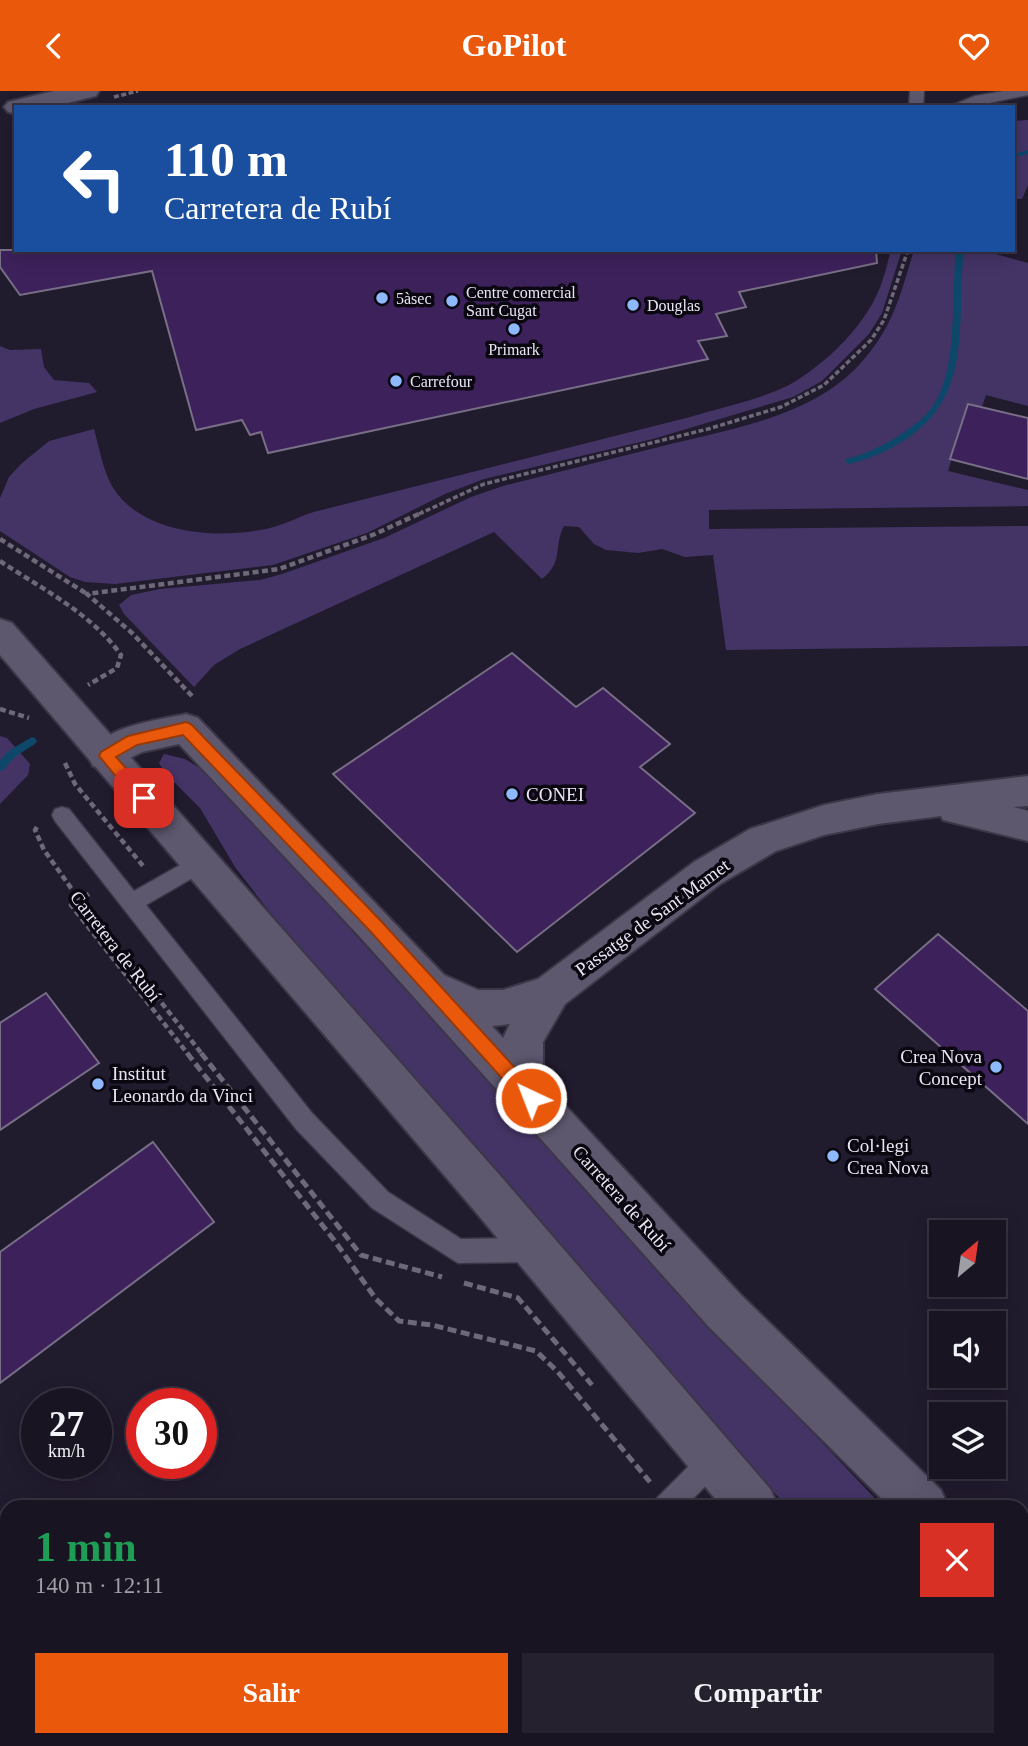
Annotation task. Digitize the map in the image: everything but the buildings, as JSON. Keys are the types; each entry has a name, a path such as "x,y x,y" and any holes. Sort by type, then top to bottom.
{"street":[{"path":"25,105 87,91"},
{"path":"0,632 46,710 106,756 536,1250 748,1500"},
{"name":"Carretera de Rubí","path":"106,756 133,740 186,728 375,926 725,1311 917,1500"},
{"name":"Passatge de Sant Mamet","path":"425,984 474,1008 503,1008 551,992 707,873 763,840 824,820 916,804 1028,791"},
{"name":"Passatge de Sant Mamet","path":"916,804 978,813 1028,826"},
{"name":"Passatge de Sant Mamet","path":"531,1098 521,1061 521,1037 551,992"}],"lane":[{"path":"961,105 1028,91"},
{"path":"65,804 132,903 304,1121 380,1200 458,1251 536,1250"},
{"path":"132,903 201,863"},
{"path":"673,1500 713,1460"}],"path":[{"path":"87,594 279,569 375,534 484,484 708,429 781,407 824,385 871,340 884,320 907,252"},
{"path":"0,539 87,594 132,633 198,703"},
{"path":"0,561 68,606 116,645 121,655 117,669 46,710 0,709"},
{"path":"65,804 75,784 160,887"},
{"name":"Carretera de Rubí","path":"40,822 35,830 44,850 71,888 361,1255 444,1278"},
{"path":"456,1281 518,1298 596,1389"}],"shaded area":[{"path":"1028,120 1028,185 1022,199 1015,199 1015,121"},
{"path":"890,252 901,252 882,313 869,334 822,381 793,397 653,439 484,479 445,494 367,533 273,565 115,584 85,582 70,577 0,531 0,498 9,477 49,441 94,429 109,480 125,502 142,515 162,524 183,530 228,533 270,528 310,513 690,417 777,390 815,368 841,345 863,319 882,282"},
{"path":"913,252 988,252 1028,263 1028,406 986,395 982,407 968,404 948,471 1028,490 1028,506 709,510 709,529 1028,526 1028,646 726,650 713,555 685,557 662,549 638,553 606,550 594,544 579,527 564,526 556,560 542,579 494,532 240,649 214,665 194,687 124,614 119,605 131,595 160,589 260,580 282,574 384,538 471,497 503,486 739,428 792,410 839,383 859,365 888,324"},
{"path":"0,346 10,350 41,349 44,367 54,380 89,383 97,392 34,409 0,423"},
{"path":"0,736 7,738 30,764 28,775 0,804"},
{"path":"164,754 185,759 208,773 699,1312 876,1500 781,1500 316,972 235,867 200,808 165,773 159,763"}],"waterway":[{"path":"1015,155 1028,152"},
{"path":"849,461 894,443 920,426 937,406 948,383 953,359 960,252"},
{"path":"0,767 13,753 32,741"}],"place":[{"name":"5àsec","path":"382,298"},
{"name":"Centre comercial Sant Cugat","path":"452,301"},
{"name":"Douglas","path":"633,305"},
{"name":"Primark","path":"514,329"},
{"name":"Carrefour","path":"396,381"},
{"name":"CONEI","path":"512,794"},
{"name":"Crea Nova Concept","path":"996,1067"},
{"name":"Institut Leonardo da Vinci","path":"98,1084"},
{"name":"Col·legi Crea Nova","path":"833,1156"}],"route":[{"path":"144,798 106,756 133,740 186,728 375,926 531,1098"}]}
